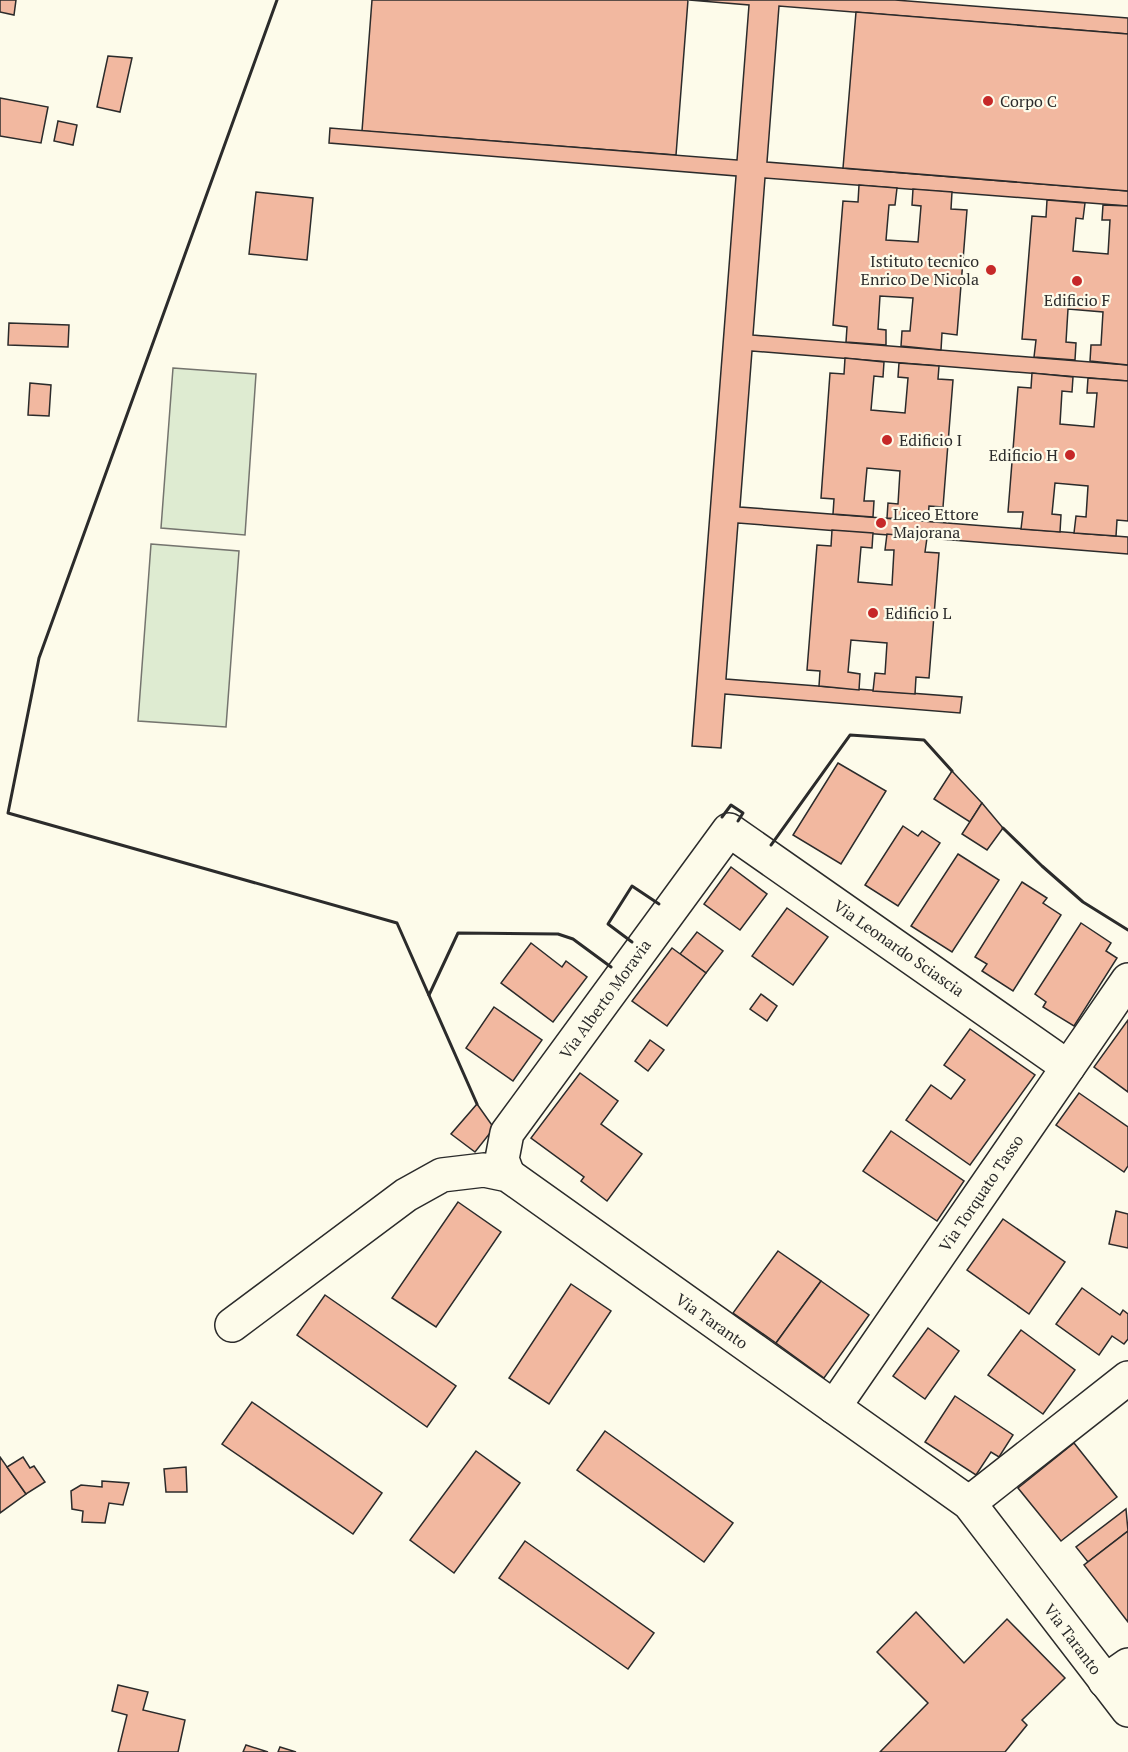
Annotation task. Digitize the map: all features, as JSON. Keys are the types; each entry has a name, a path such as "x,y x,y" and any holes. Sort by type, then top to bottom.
{"street":[{"name":"Via Leonardo Sciascia","path":"729,830 1068,1067"},
{"name":"Via Alberto Moravia","path":"508,1175 502,1159 507,1133 729,830"},
{"name":"Via Torquato Tasso","path":"834,1407 1128,980"},
{"name":"Via Taranto","path":"231,1325 406,1195 442,1175 484,1170 508,1175 969,1503 1117,1673 1128,1710"},
{"path":"969,1503 1128,1378"}],"green space":[{"path":"173,368 256,374 245,535 161,528"},
{"path":"151,544 239,551 226,727 138,721"}],"building":[{"path":"0,0 16,0 14,15 0,12"},
{"path":"372,0 688,0 676,155 362,131"},
{"path":"689,0 895,0 1128,18 1128,34 779,6 767,162 1128,191 1128,206 765,178 753,335 1128,365 1128,381 752,351 740,507 1128,537 1128,554 738,523 726,679 962,697 960,713 725,694 721,748 692,746 736,176 329,143 330,128 737,160 749,5"},
{"name":"Corpo C","path":"856,12 1128,34 1128,191 843,168"},
{"path":"108,56 132,58 120,112 97,107"},
{"path":"0,98 48,107 41,143 0,136"},
{"path":"58,121 77,125 73,145 54,141"},
{"path":"859,185 897,188 895,205 889,205 886,240 918,242 921,206 912,205 913,189 952,192 951,209 967,210 957,335 942,333 941,350 901,346 902,331 910,331 913,298 880,296 878,329 886,330 886,345 846,342 847,327 833,325 843,201 858,202"},
{"path":"256,192 313,198 307,260 249,254"},
{"name":"Edificio F","path":"1047,200 1085,203 1083,219 1076,218 1073,251 1108,254 1110,220 1102,220 1103,205 1128,206 1128,365 1090,361 1091,345 1101,345 1103,312 1068,309 1066,342 1076,343 1075,360 1034,357 1036,340 1022,339 1032,216 1046,217"},
{"path":"9,323 69,325 68,347 8,345"},
{"name":"Edificio I","path":"845,358 884,362 883,377 874,376 871,410 905,413 908,378 898,377 899,363 939,366 938,379 953,380 943,507 929,506 928,521 887,518 888,503 898,504 900,471 867,468 864,501 874,501 873,517 833,514 834,499 821,498 830,373 844,374"},
{"name":"Edificio H","path":"1032,373 1073,377 1072,392 1062,391 1060,424 1094,427 1097,393 1087,393 1088,378 1128,381 1128,521 1117,520 1116,536 1074,533 1076,516 1086,517 1088,486 1055,483 1052,514 1061,515 1060,532 1021,529 1023,512 1008,512 1018,387 1031,388"},
{"path":"30,383 51,385 49,416 28,415"},
{"name":"Edificio L","path":"832,530 873,533 872,548 861,547 858,582 892,585 894,550 885,550 887,534 927,538 925,552 939,553 929,678 916,677 915,694 873,691 875,673 885,674 887,643 851,640 848,672 860,674 859,690 819,686 820,671 807,670 817,545 831,546"},
{"path":"838,763 886,791 841,864 793,835"},
{"path":"952,771 982,803 970,822 934,799"},
{"path":"982,803 1003,828 987,850 962,834"},
{"path":"903,826 918,836 922,831 940,843 898,906 865,885"},
{"path":"958,854 999,880 952,952 911,926"},
{"path":"731,867 767,894 740,930 704,904"},
{"path":"1022,882 1047,898 1043,903 1061,915 1013,991 982,971 987,964 975,957"},
{"path":"787,908 828,937 793,985 752,956"},
{"path":"1081,923 1111,943 1106,951 1117,958 1074,1026 1043,1007 1046,1002 1035,994"},
{"path":"697,932 723,951 706,973 680,954"},
{"path":"531,943 562,967 566,961 587,977 553,1022 501,983"},
{"path":"672,948 706,973 667,1026 632,1001"},
{"path":"761,994 777,1006 767,1021 750,1009"},
{"path":"494,1007 542,1040 513,1081 466,1048"},
{"path":"1128,1020 1128,1092 1094,1067"},
{"path":"970,1029 1035,1075 970,1165 906,1120 931,1085 951,1099 965,1080 944,1065"},
{"path":"650,1040 664,1050 648,1071 635,1061"},
{"path":"580,1073 618,1101 601,1124 642,1154 607,1201 581,1181 584,1177 531,1138"},
{"path":"1079,1093 1128,1127 1128,1166 1124,1172 1056,1125"},
{"path":"477,1104 494,1128 475,1152 451,1134"},
{"path":"891,1131 964,1181 937,1221 863,1171"},
{"path":"458,1202 501,1232 436,1327 392,1298"},
{"path":"1116,1211 1128,1214 1128,1248 1109,1244"},
{"path":"1003,1219 1065,1262 1029,1314 967,1270"},
{"path":"778,1251 821,1281 776,1343 733,1313"},
{"path":"821,1281 869,1315 824,1378 776,1343"},
{"path":"571,1284 611,1311 549,1404 509,1378"},
{"path":"1082,1288 1120,1315 1123,1310 1128,1314 1128,1339 1124,1344 1112,1336 1099,1355 1056,1324"},
{"path":"325,1295 456,1386 427,1427 297,1335"},
{"path":"928,1328 959,1351 925,1399 893,1376"},
{"path":"1021,1330 1075,1370 1043,1414 988,1375"},
{"path":"955,1396 1013,1435 999,1457 991,1452 976,1475 925,1442"},
{"path":"252,1402 382,1493 353,1534 222,1444"},
{"path":"605,1431 733,1523 704,1562 577,1470"},
{"path":"1074,1443 1117,1497 1061,1541 1018,1488"},
{"path":"476,1451 520,1483 454,1573 410,1540"},
{"path":"0,1457 26,1494 0,1513"},
{"path":"23,1457 30,1468 34,1466 45,1482 26,1494 7,1467"},
{"path":"186,1467 187,1492 166,1492 164,1469"},
{"path":"102,1481 129,1483 123,1505 109,1503 105,1523 82,1522 83,1511 72,1509 71,1491 81,1485 102,1487"},
{"path":"1126,1509 1128,1531 1088,1562 1076,1547"},
{"path":"1128,1531 1128,1622 1084,1565"},
{"path":"525,1541 654,1633 628,1669 499,1578"},
{"path":"916,1612 964,1663 1007,1619 1065,1678 1022,1720 1027,1725 1005,1752 880,1752 928,1703 877,1652"},
{"path":"118,1685 148,1692 143,1710 185,1720 178,1752 118,1752 127,1715 112,1711"},
{"path":"246,1745 268,1752 243,1752"},
{"path":"280,1747 296,1752 278,1752"}],"wall":[{"path":"277,0 39,658 8,813 397,923 477,1104"},
{"path":"771,845 850,735 924,740 952,771"},
{"path":"722,817 731,805 743,813 738,821"},
{"path":"1003,828 1083,902 1128,930"},
{"path":"632,942 608,924 632,886 659,904"},
{"path":"429,995 458,933 558,934 573,939 611,967"}],"place":[{"name":"Corpo C","path":"988,101"},
{"name":"Istituto tecnico Enrico De Nicola","path":"991,270"},
{"name":"Edificio F","path":"1077,281"},
{"name":"Edificio I","path":"887,440"},
{"name":"Edificio H","path":"1070,455"},
{"name":"Liceo Ettore Majorana","path":"881,523"},
{"name":"Edificio L","path":"873,613"}]}
